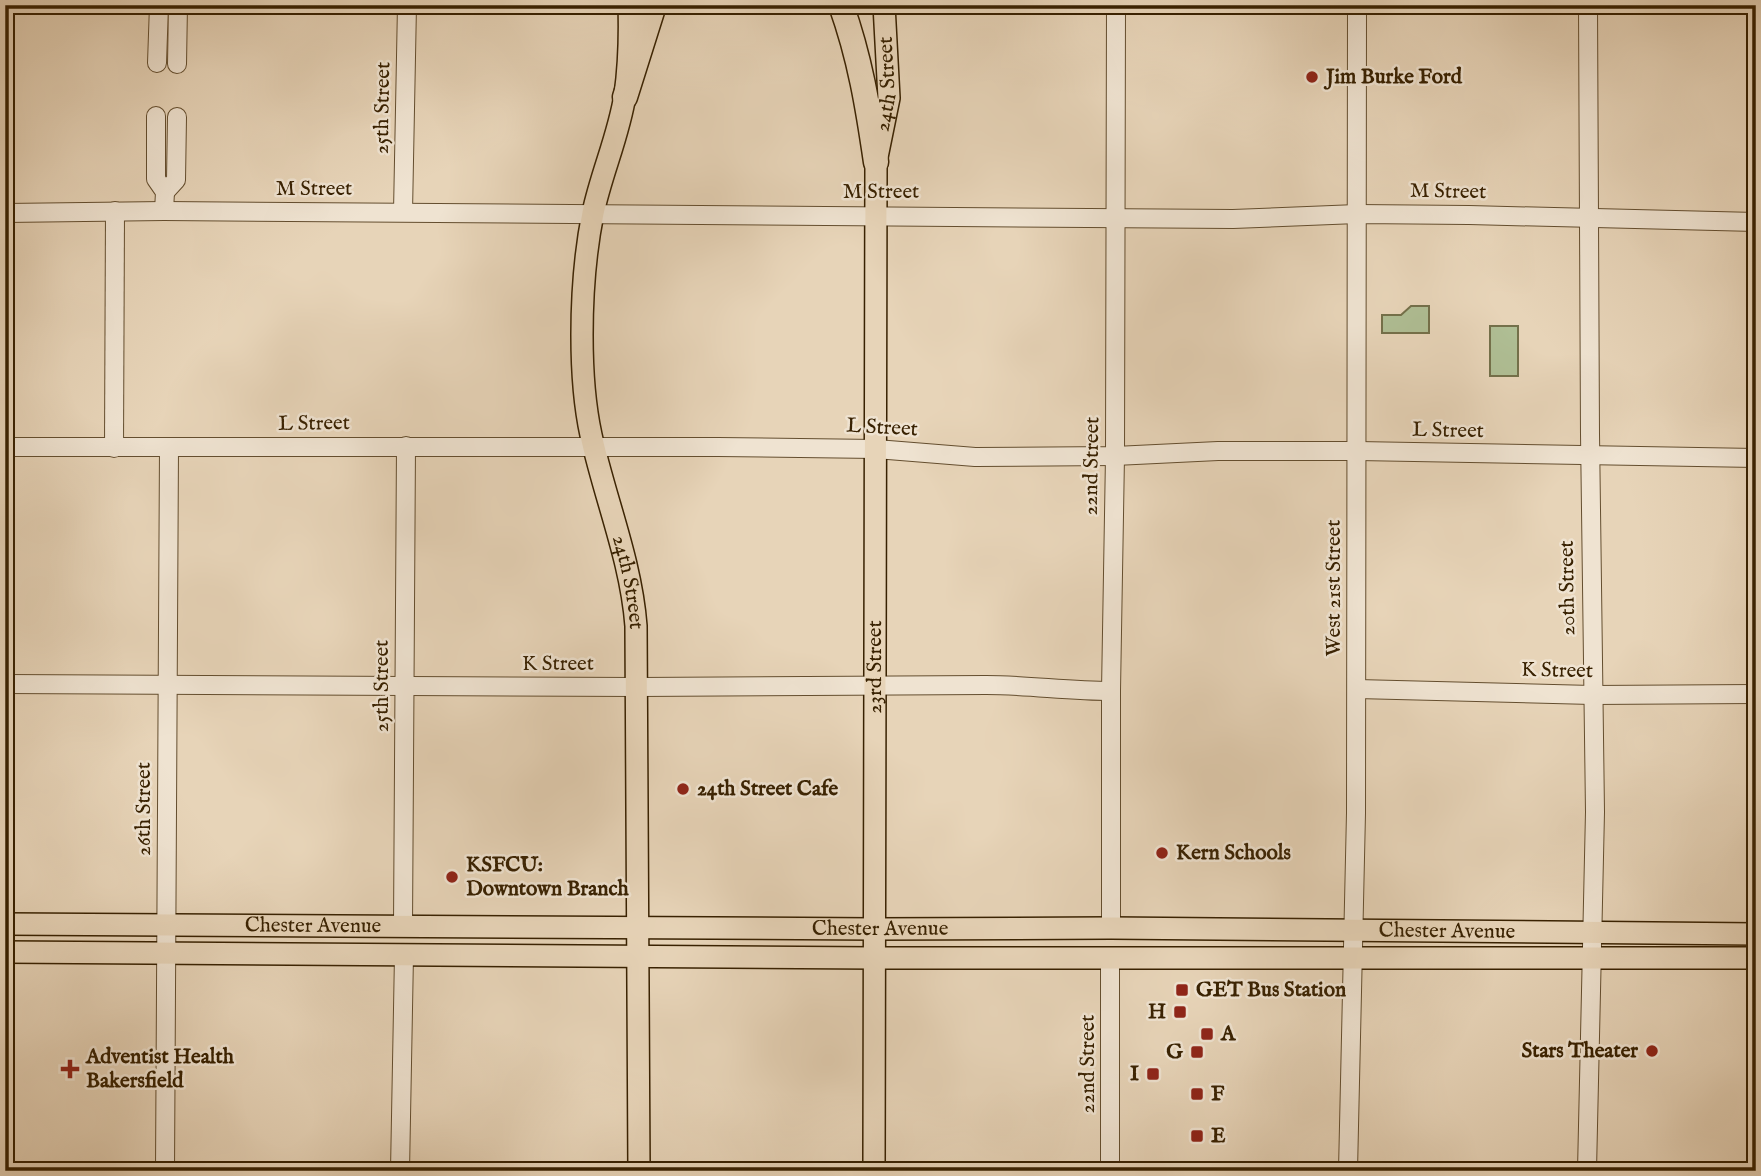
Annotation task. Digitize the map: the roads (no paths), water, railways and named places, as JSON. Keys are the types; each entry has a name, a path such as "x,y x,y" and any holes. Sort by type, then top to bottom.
{"highway":[{"path":"625,97 654,5"},
{"path":"841,5 856,45 876,162"}],"main road":[{"name":"24th Street","path":"629,5 625,97 593,213 585,264 582,333 587,403 595,447 632,589 636,626 639,1171"},
{"name":"24th Street","path":"876,162 889,99 884,5"},
{"name":"23rd Street","path":"874,1171 876,162"},
{"name":"Chester Avenue","path":"5,924 1111,928 1756,934"},
{"path":"404,955 482,939 498,927"},
{"name":"Chester Avenue","path":"5,952 875,958 1756,958"}],"street":[{"path":"158,63 159,5"},
{"path":"177,64 178,5"},
{"name":"25th Street","path":"403,212 407,5"},
{"name":"22nd Street","path":"1111,928 1116,5"},
{"name":"West 21st Street","path":"1349,1171 1357,689 1357,5"},
{"name":"20th Street","path":"1587,1171 1595,812 1588,5"},
{"path":"156,116 156,179 165,192 164,211"},
{"path":"165,192 176,180 177,117"},
{"path":"114,448 115,211"},
{"name":"M Street","path":"5,213 403,212 1233,219 1357,214 1756,222"},
{"name":"25th Street","path":"403,926 406,446"},
{"name":"L Street","path":"5,447 876,449 975,457 1115,456 1218,451 1358,451 1756,458"},
{"name":"26th Street","path":"165,1171 169,448"},
{"name":"K Street","path":"5,684 638,687 1011,685 1063,691 1111,691"},
{"name":"K Street","path":"1357,689 1592,695 1756,694"},
{"path":"400,1171 404,955"},
{"name":"22nd Street","path":"1110,957 1110,1171"}],"place":[{"name":"Jim Burke Ford","path":"1312,77"},
{"name":"24th Street Cafe","path":"683,789"},
{"name":"Kern Schools","path":"1162,853"},
{"name":"KSFCU: Downtown Branch","path":"452,877"},
{"name":"GET Bus Station","path":"1182,990"},
{"name":"H","path":"1180,1012"},
{"name":"A","path":"1207,1034"},
{"name":"Stars Theater","path":"1652,1051"},
{"name":"G","path":"1197,1052"},
{"name":"Adventist Health Bakersfield","path":"70,1069"},
{"name":"I","path":"1153,1074"},
{"name":"F","path":"1197,1094"},
{"name":"E","path":"1197,1136"}]}
